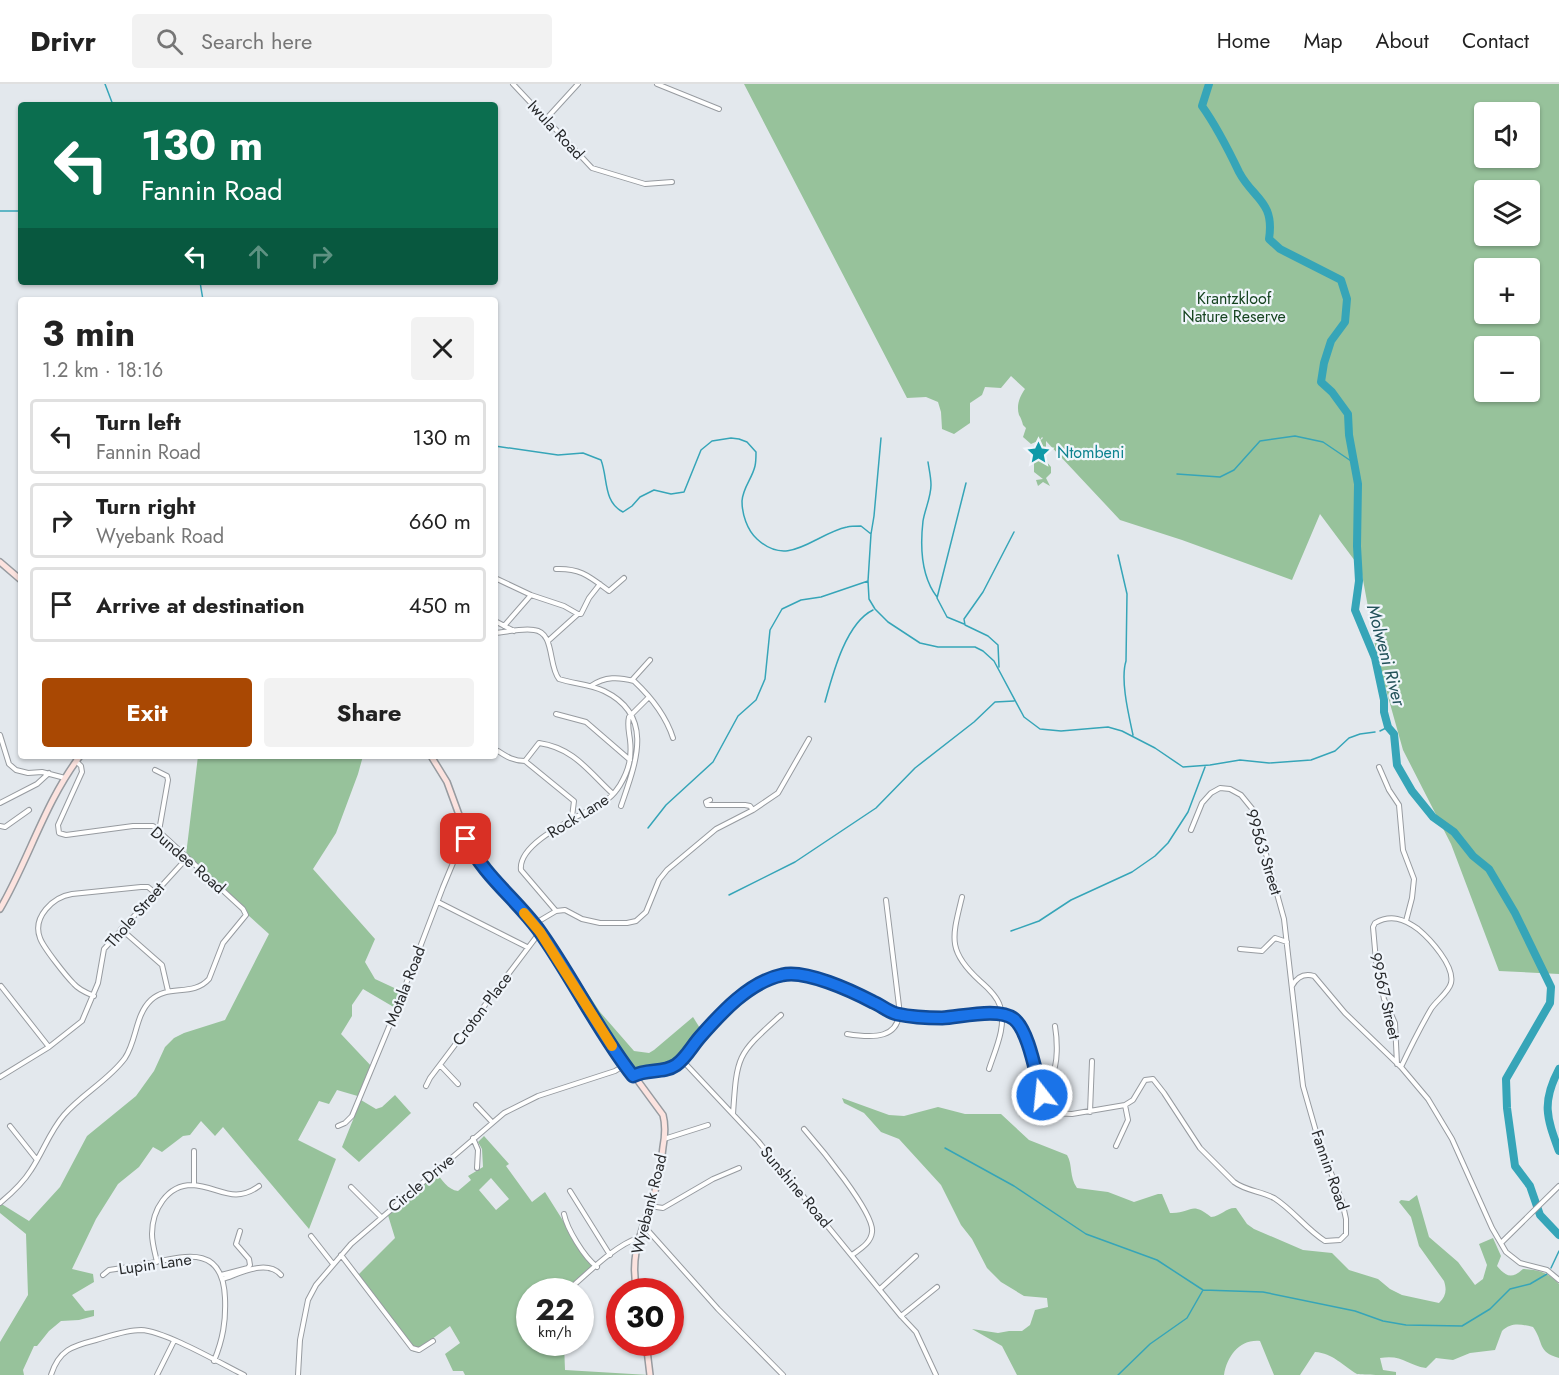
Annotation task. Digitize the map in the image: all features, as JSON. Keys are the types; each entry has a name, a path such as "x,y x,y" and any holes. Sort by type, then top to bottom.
{"street":[{"name":"Iwula Road","path":"513,84 592,168 645,184 672,182"},
{"path":"546,119 578,84"},
{"path":"657,84 719,109"},
{"path":"0,562 18,577"},
{"path":"556,569 573,569 593,578 609,591 624,579"},
{"path":"498,579 580,614"},
{"path":"548,640 580,614 600,584"},
{"path":"504,626 531,595"},
{"path":"498,623 514,632"},
{"path":"498,633 534,630 543,634 548,640 554,672 559,679 603,690 618,700 630,716 637,738 638,755 621,806"},
{"path":"632,680 650,660"},
{"path":"591,686 608,678 632,680 649,697 668,724 673,738"},
{"path":"631,760 628,722 630,716 649,697"},
{"path":"556,714 586,722 631,760"},
{"path":"0,735 9,764 16,770 28,774 49,773 64,778"},
{"path":"534,924 556,911 565,910 582,919 600,923 636,921 646,912 663,874 716,829 753,810 778,793 809,739"},
{"path":"525,761 539,743 561,749 573,755 613,794"},
{"path":"498,751 513,760 525,761 574,801 572,818"},
{"path":"0,909 31,850 64,778 77,759"},
{"name":"Dundee Road","path":"78,759 82,772 58,825 59,833 66,835 148,825 159,831 246,914 224,944 209,979 205,983 196,989 168,991"},
{"name":"Wyebank Road","path":"433,759 447,782 473,853 485,870 540,932 625,1065 663,1115 664,1139 658,1181 638,1238 634,1258 636,1278"},
{"name":"Rock Lane","path":"556,911 521,870 520,864 540,840 613,794 628,770 631,760"},
{"path":"1380,767 1389,790 1399,805 1403,850 1414,879 1406,921"},
{"path":"155,770 166,776 168,780 159,831"},
{"path":"0,803 37,784 49,773"},
{"name":"99563 Street","path":"1191,830 1202,803 1210,793 1220,789 1236,792 1251,806 1284,919 1292,987"},
{"path":"710,800 706,802 708,805 745,804 753,810"},
{"path":"0,825 5,827 29,810"},
{"name":"Motala Road","path":"338,1126 352,1116 438,902 466,839"},
{"name":"Thole Street","path":"0,1077 50,1047 82,1021 94,996 103,952 154,892 187,858"},
{"path":"94,996 74,985 40,941 40,920 47,906 62,896 72,894 141,887 148,887 154,892"},
{"path":"962,897 954,936 959,958 995,997 1000,1006 1000,1031 989,1069"},
{"path":"847,1034 867,1038 878,1036 894,1027 900,1015 886,900"},
{"path":"438,902 527,947"},
{"name":"99567 Street","path":"1388,917 1406,921 1425,936 1439,950 1451,979 1449,987 1432,1008 1399,1066 1395,1023 1384,999 1376,961 1373,927 1375,923 1388,917"},
{"path":"0,1203 27,1176 64,1114 124,1058 135,1038 145,1007 153,999 168,991 162,965 121,929"},
{"name":"Croton Place","path":"426,1086 540,932"},
{"path":"1240,949 1262,951 1275,938 1288,942"},
{"path":"633,1076 643,1070 667,1069 682,1060 717,1019 746,993 766,980 783,974 796,974 826,983 900,1015 940,1018 1001,1014 1013,1018 1021,1028 1046,1106 1052,1113 1063,1115 1125,1105 1128,1120 1116,1146"},
{"path":"1292,987 1295,981 1302,976 1314,976 1345,1013 1399,1066 1428,1099 1452,1139 1492,1228 1511,1257 1520,1263 1547,1270 1559,1280"},
{"path":"1,986 50,1047"},
{"name":"Fannin Road","path":"1125,1105 1133,1100 1145,1080 1152,1079 1164,1093 1200,1148 1234,1182 1277,1200 1325,1241 1340,1240 1346,1234 1346,1219 1342,1201 1319,1142 1303,1086 1292,987"},
{"path":"733,1114 736,1072 742,1054 752,1041 782,1016"},
{"path":"1038,1083 1048,1079 1053,1072 1058,1040 1055,1026"},
{"name":"Sunshine Road","path":"682,1060 733,1114 903,1315 916,1332 936,1375"},
{"path":"1090,1112 1092,1061"},
{"path":"440,1065 458,1084"},
{"name":"Circle Drive","path":"298,1375 300,1340 307,1305 316,1285 341,1255 381,1217 504,1113 538,1096 615,1071 625,1065"},
{"path":"476,1105 492,1122"},
{"path":"664,1139 708,1125"},
{"path":"10,1126 37,1160"},
{"path":"804,1129 856,1197 872,1222 870,1240 852,1255"},
{"path":"473,1138 478,1150 477,1168"},
{"path":"194,1151 194,1185"},
{"path":"650,1206 663,1208 713,1179 740,1168"},
{"path":"157,1262 152,1233 164,1197 176,1188 194,1185 232,1195 248,1192 259,1186"},
{"path":"1501,1243 1559,1186"},
{"path":"351,1187 381,1217"},
{"path":"570,1191 610,1255"},
{"path":"564,1214 566,1224 587,1257 597,1267"},
{"path":"643,1225 738,1330 783,1375"},
{"path":"222,1277 248,1268 250,1265 249,1259 237,1245 240,1231"},
{"path":"311,1236 333,1264"},
{"path":"583,1278 610,1255 638,1238"},
{"path":"341,1255 412,1348 419,1350 433,1341"},
{"path":"880,1289 916,1256"},
{"name":"Lupin Lane","path":"103,1275 110,1270 184,1257 198,1257 211,1262 222,1277"},
{"path":"222,1277 267,1267 275,1269 281,1275"},
{"path":"214,1360 222,1342 225,1324 222,1277"},
{"path":"903,1315 937,1287"},
{"path":"51,1375 62,1354 70,1348 86,1342 141,1330 174,1341 244,1375"},
{"path":"158,1375 174,1341"},
{"path":"648,1356 650,1375"}],"green space":[{"name":"Krantzkloof Nature Reserve","path":"744,84 1559,84 1559,974 1499,971 1451,844 1403,750 1378,661 1361,569 1320,514 1292,580 1120,520 1046,441 1046,461 1051,467 1051,473 1046,478 1050,486 1043,482 1038,486 1036,480 1043,479 1034,472 1030,450 1043,438 1031,444 1023,437 1026,428 1018,408 1025,389 1011,376 1001,388 985,387 982,395 970,403 970,423 954,434 942,429 938,402 926,397 907,398"},
{"path":"198,759 362,759 336,833 313,869 375,939 365,962 375,979 403,992 397,1009 363,989 352,1005 352,1016 341,1034 373,1068 361,1097 337,1090 329,1104 319,1101 298,1140 336,1159 309,1229 223,1127 215,1136 201,1121 190,1135 183,1136 162,1152 153,1147 139,1167 118,1184 96,1219 72,1269 93,1274 94,1282 72,1295 85,1311 94,1310 94,1316 61,1321 37,1346 34,1346 23,1370 24,1375 0,1375 0,1342 28,1295 26,1234 0,1213 0,1203 29,1221 60,1187 87,1136 136,1096 154,1071 165,1047 174,1038 184,1033 225,1020 269,934 186,855"},
{"path":"573,971 600,1012 634,1051 649,1053 693,1017 703,1033 680,1062 633,1076 566,975"},
{"path":"395,1095 411,1113 359,1162 342,1147 361,1100 376,1109 382,1107"},
{"path":"842,1098 889,1115 904,1116 938,1107 965,1114 1001,1114 1029,1140 1067,1155 1077,1188 1108,1192 1134,1202 1162,1194 1170,1213 1199,1209 1211,1217 1236,1208 1247,1224 1254,1229 1303,1250 1332,1253 1349,1270 1378,1279 1402,1295 1439,1303 1445,1293 1444,1281 1419,1246 1411,1217 1399,1202 1409,1201 1417,1195 1429,1237 1458,1262 1475,1285 1483,1279 1487,1265 1479,1244 1493,1238 1501,1256 1497,1266 1503,1273 1512,1275 1523,1269 1539,1271 1547,1274 1559,1284 1559,1358 1544,1350 1533,1327 1516,1324 1502,1331 1495,1350 1470,1353 1453,1360 1436,1358 1426,1368 1394,1357 1380,1358 1383,1370 1396,1372 1396,1375 1357,1374 1333,1357 1315,1352 1300,1375 1274,1375 1260,1341 1253,1341 1241,1346 1231,1355 1224,1375 1017,1375 1002,1346 972,1329 998,1333 1022,1331 1030,1325 1035,1310 1048,1307 1047,1298 1024,1296 1001,1282 987,1268 972,1239 961,1225 941,1185 899,1139 881,1132 864,1113 844,1103"},
{"path":"484,1136 509,1164 506,1166 532,1202 545,1192 594,1270 585,1278 516,1278 516,1356 564,1356 565,1370 649,1375 465,1375 463,1371 453,1371 445,1354 460,1343 450,1326 414,1352 357,1276 395,1238 387,1212 436,1172 448,1186 458,1191 471,1180 468,1176 483,1167 482,1149 478,1142","holes":["491,1178 509,1199 496,1210 479,1190"]}],"waterway":[{"path":"105,84 112,102"},
{"name":"Molweni River","path":"1209,84 1202,106 1239,172 1266,208 1270,226 1269,239 1280,249 1341,280 1347,299 1345,322 1331,341 1321,382 1332,392 1348,414 1349,435 1358,484 1359,581 1355,610 1375,658 1384,700 1384,712 1388,727 1394,734 1397,765 1412,791 1433,817 1454,832 1473,856 1489,869 1515,913 1551,987 1550,1003 1506,1079 1507,1108 1515,1166 1530,1186 1540,1215 1559,1235"},
{"path":"0,211 18,211"},
{"path":"200,285 202,297"},
{"path":"1177,474 1220,477 1234,470 1260,441 1295,436 1323,442 1354,463"},
{"path":"498,446 558,455 583,453 601,460 609,496 617,508 623,512 640,497 654,490 671,494 684,492 701,450 712,441 731,438 747,442 756,452 756,461 754,471 744,491 742,506 748,526 757,539 780,551 791,550 835,531 861,526 871,534 868,581 869,599 875,609 888,622 920,643 938,647 975,647 983,651 994,661 1024,717 1040,729 1061,731 1108,727 1122,731 1155,748 1183,767 1240,760 1269,763 1311,760 1335,751 1349,738 1375,732"},
{"path":"871,534 881,438"},
{"path":"928,462 931,490 923,521 922,551 925,571 937,597"},
{"path":"964,624 947,617 937,598 966,483"},
{"path":"999,667 998,645 988,636 965,625 964,619 983,592 1014,532"},
{"path":"1118,555 1127,594 1124,678 1133,735"},
{"path":"648,828 666,805 713,762 738,716 756,700 765,679 770,630 782,609 801,600 821,597 868,581"},
{"path":"825,702 848,637 864,616 873,610"},
{"path":"729,895 795,862 876,808 915,768 974,722 995,702 1014,701"},
{"path":"1380,731 1388,727"},
{"path":"1011,931 1039,921 1071,900 1132,872 1155,856 1168,843 1188,812 1205,767"},
{"path":"1559,1069 1548,1101 1549,1120 1559,1151"},
{"path":"945,1148 1014,1186 1086,1234 1157,1260 1203,1290 1263,1292 1355,1311 1383,1321 1406,1325 1462,1326 1490,1309 1510,1289 1530,1284 1547,1274"},
{"path":"1551,1268 1559,1251"},
{"path":"1118,1375 1150,1344 1187,1318 1203,1290"}],"slow traffic":[{"path":"524,913 540,932 612,1046"}],"place":[{"name":"Ntombeni","path":"1039,452"}],"route":[{"path":"466,839 485,870 540,932 605,1036 633,1076 643,1070 667,1069 678,1064 717,1019 746,993 766,980 790,974 803,975 826,983 900,1015 940,1018 995,1013 1013,1018 1026,1039 1042,1095"}]}
